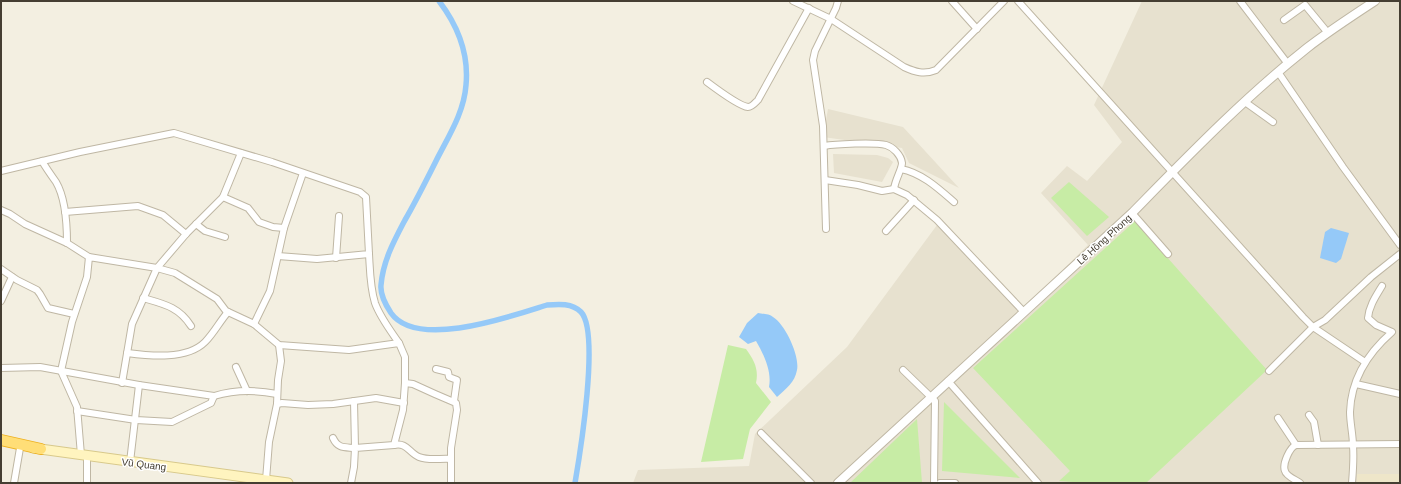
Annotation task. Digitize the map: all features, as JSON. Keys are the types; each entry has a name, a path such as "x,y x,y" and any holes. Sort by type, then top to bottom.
{"highway":[{"path":"1,440 41,449"},
{"path":"1,447 41,449"}],"main road":[{"name":"Vũ Quang","path":"1,444 288,483"}],"street":[{"path":"793,1 831,19 904,67 914,72 922,73 936,70 1004,1"},
{"path":"826,229 824,146 813,60 815,51 838,1"},
{"path":"1018,1 1313,327 1365,362"},
{"path":"1240,1 1288,64"},
{"name":"Lê Hồng Phong","path":"838,483 931,396 1132,214 1173,172 1278,72 1328,33 1375,1"},
{"path":"956,3 977,29"},
{"path":"1284,20 1305,5 1328,33"},
{"path":"707,82 745,106 752,106 758,100 809,8"},
{"path":"1278,72 1343,167 1400,244"},
{"path":"1245,102 1273,122"},
{"path":"1,171 80,152 171,133 181,134 241,154 272,162 360,192 366,197 372,292 375,305 399,343 405,357 404,403 394,444"},
{"path":"824,146 831,144 885,145 891,148 900,158 902,169"},
{"path":"122,383 132,324 157,268 186,234 223,197 241,154"},
{"path":"42,161 56,183 65,212 67,243"},
{"path":"894,189 897,175 902,169"},
{"path":"902,169 927,180 954,202"},
{"path":"254,324 268,296 284,228 303,173"},
{"path":"825,180 887,191 894,189 902,192 914,200 937,220 1024,312"},
{"path":"223,197 248,208 259,222 273,227 284,228"},
{"path":"886,230 914,200"},
{"path":"65,212 138,206 163,215 186,234"},
{"path":"1,210 25,224 67,243 89,257 170,271 217,299 228,312 254,324 279,345 349,350 399,343"},
{"path":"1132,214 1168,254"},
{"path":"336,258 339,216"},
{"path":"196,224 205,230 225,237"},
{"path":"278,256 311,259 369,254"},
{"path":"1269,371 1313,327 1324,320 1371,277 1400,254"},
{"path":"88,483 77,407 61,371 74,314 87,277 89,257"},
{"path":"1,269 12,277 37,290 48,308 74,314"},
{"path":"1,301 12,277"},
{"path":"1352,483 1354,445 1350,412 1356,384 1360,370 1365,362 1392,332 1376,325 1368,318 1372,303 1382,286"},
{"path":"143,298 164,304 174,309 185,318 191,326"},
{"path":"127,353 159,356 192,350 205,342 228,312"},
{"path":"266,480 268,442 277,404 281,361 279,345"},
{"path":"1,368 40,367 139,386 214,396 247,391 261,391 277,394"},
{"path":"236,367 247,391"},
{"path":"436,369 448,372 449,377 457,380 454,401 457,406 452,435 451,483"},
{"path":"903,370 935,401 934,483"},
{"path":"948,381 1038,483"},
{"path":"405,383 413,384 454,401"},
{"path":"1356,384 1400,394"},
{"path":"130,462 139,386"},
{"path":"77,412 136,420 172,422 211,403 214,396"},
{"path":"277,404 333,404 379,399 404,403"},
{"path":"351,483 355,448 354,401"},
{"path":"1310,415 1314,422 1318,445"},
{"path":"1278,418 1296,445"},
{"path":"761,433 811,483"},
{"path":"333,438 339,446 355,448 398,444 406,446 419,457 431,459 451,459"},
{"path":"1300,483 1284,470 1290,450 1293,446 1400,444"},
{"path":"14,483 20,448"},
{"path":"940,483 955,483"}],"shaded area":[{"path":"1142,1 1400,1 1400,483 633,483 638,470 749,466 755,434 847,347 940,221 1024,308 1088,245 1041,193 1067,166 1087,181 1122,142 1094,105"},
{"path":"828,109 903,127 959,188 909,163 902,148 823,137"},
{"path":"833,154 877,155 888,158 893,162 882,182 834,173"},
{"path":"1357,474 1400,474 1400,483 1357,483"}],"green space":[{"path":"1069,182 1109,217 1087,236 1051,198"},
{"path":"1135,221 1267,370 1146,483 1086,483 1059,481 1070,471 973,368"},
{"path":"728,345 746,349 755,365 757,373 756,383 771,402 750,429 743,459 701,462"},
{"path":"944,402 1020,478 942,471"},
{"path":"917,419 922,483 850,483"}],"water":[{"path":"1331,228 1349,233 1341,259 1336,263 1320,258 1325,232"},
{"path":"758,313 770,315 778,321 791,341 796,357 796,374 790,385 777,397 769,387 770,381 768,369 756,341 748,344 739,337 747,323"}],"waterway":[{"path":"439,1 452,20 464,51 466,62 465,95 455,124 390,251 382,276 382,296 391,313 404,324 421,329 443,330 466,327 512,316 547,305 561,304 574,307 581,312 586,324 589,343 589,367 581,447 575,483"}]}
